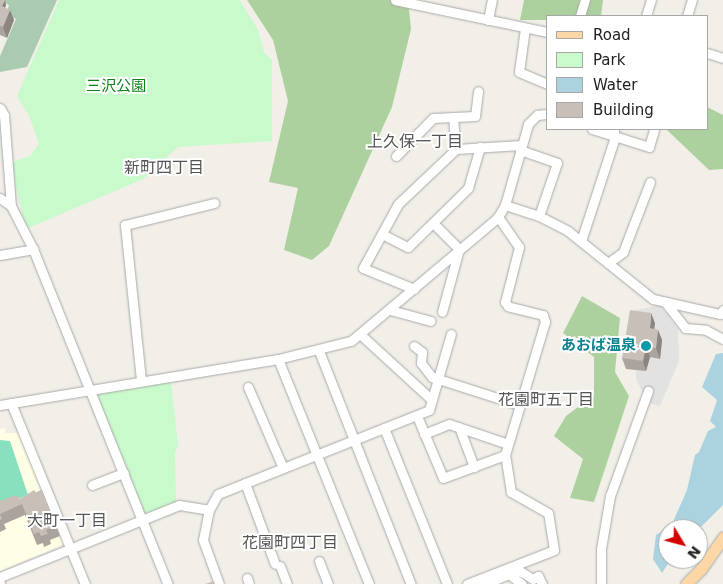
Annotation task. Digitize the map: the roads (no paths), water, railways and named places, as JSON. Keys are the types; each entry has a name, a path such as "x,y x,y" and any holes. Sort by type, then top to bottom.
{"main road":[{"path":"686,584 701,569 723,537"}],"street":[{"path":"396,0 546,32"},
{"path":"488,20 492,0"},
{"path":"580,15 585,0"},
{"path":"646,15 651,0"},
{"path":"687,15 692,0"},
{"path":"525,28 519,72 546,84"},
{"path":"708,53 723,58"},
{"path":"396,156 433,118 475,116 478,91"},
{"path":"0,108 4,115 11,206 33,249 88,390 124,473 168,584"},
{"path":"0,405 319,351 351,341 361,335 498,217 506,206 520,147 528,124 546,111"},
{"path":"453,117 456,149"},
{"path":"599,130 614,132 649,147 654,130"},
{"path":"581,241 614,132"},
{"path":"414,289 363,268 398,204 456,149 520,147 557,163 539,216"},
{"path":"382,234 408,247 468,188 480,148"},
{"path":"608,263 623,252 650,182"},
{"path":"0,198 11,206"},
{"path":"140,380 125,225 214,203"},
{"path":"506,206 539,216 581,241 644,295 665,302 720,314 723,310"},
{"path":"467,584 554,550 548,513 511,492 505,455 545,322 543,315 508,306 505,302 520,247 498,217"},
{"path":"432,223 459,249"},
{"path":"0,255 33,249"},
{"path":"442,312 459,249"},
{"path":"665,302 685,328 706,330 723,339"},
{"path":"390,310 431,321"},
{"path":"219,584 203,540 209,510 218,494 429,410 451,334"},
{"path":"361,335 432,400"},
{"path":"414,346 422,352 421,363 437,378 519,405"},
{"path":"319,351 411,584"},
{"path":"278,358 369,584"},
{"path":"248,387 283,468"},
{"path":"601,584 600,548 610,496 648,391"},
{"path":"11,403 85,584"},
{"path":"417,416 443,478 505,455"},
{"path":"424,434 449,424 508,444"},
{"path":"458,427 474,467"},
{"path":"384,428 447,584"},
{"path":"92,485 124,473"},
{"path":"245,483 286,584"},
{"path":"0,576 179,506 209,510"},
{"path":"319,561 328,584"},
{"path":"485,584 499,581 509,574 520,571 533,579 538,576 542,584"},
{"path":"509,574 522,584"}],"water":[{"path":"723,353 723,505 708,520 674,519 687,490 695,455 699,452 708,431 716,427 710,421 717,400 702,387 716,354"},
{"path":"658,534 658,567 653,559 656,535"}],"place":[{"name":"あおば温泉","path":"646,346"}],"district":[{"name":"上久保一丁目","path":"415,142"},
{"name":"新町四丁目","path":"164,168"},
{"name":"花園町五丁目","path":"546,400"},
{"name":"大町一丁目","path":"67,521"},
{"name":"花園町四丁目","path":"290,543"}],"park label":[{"name":"三沢公園","path":"116,87"}]}
